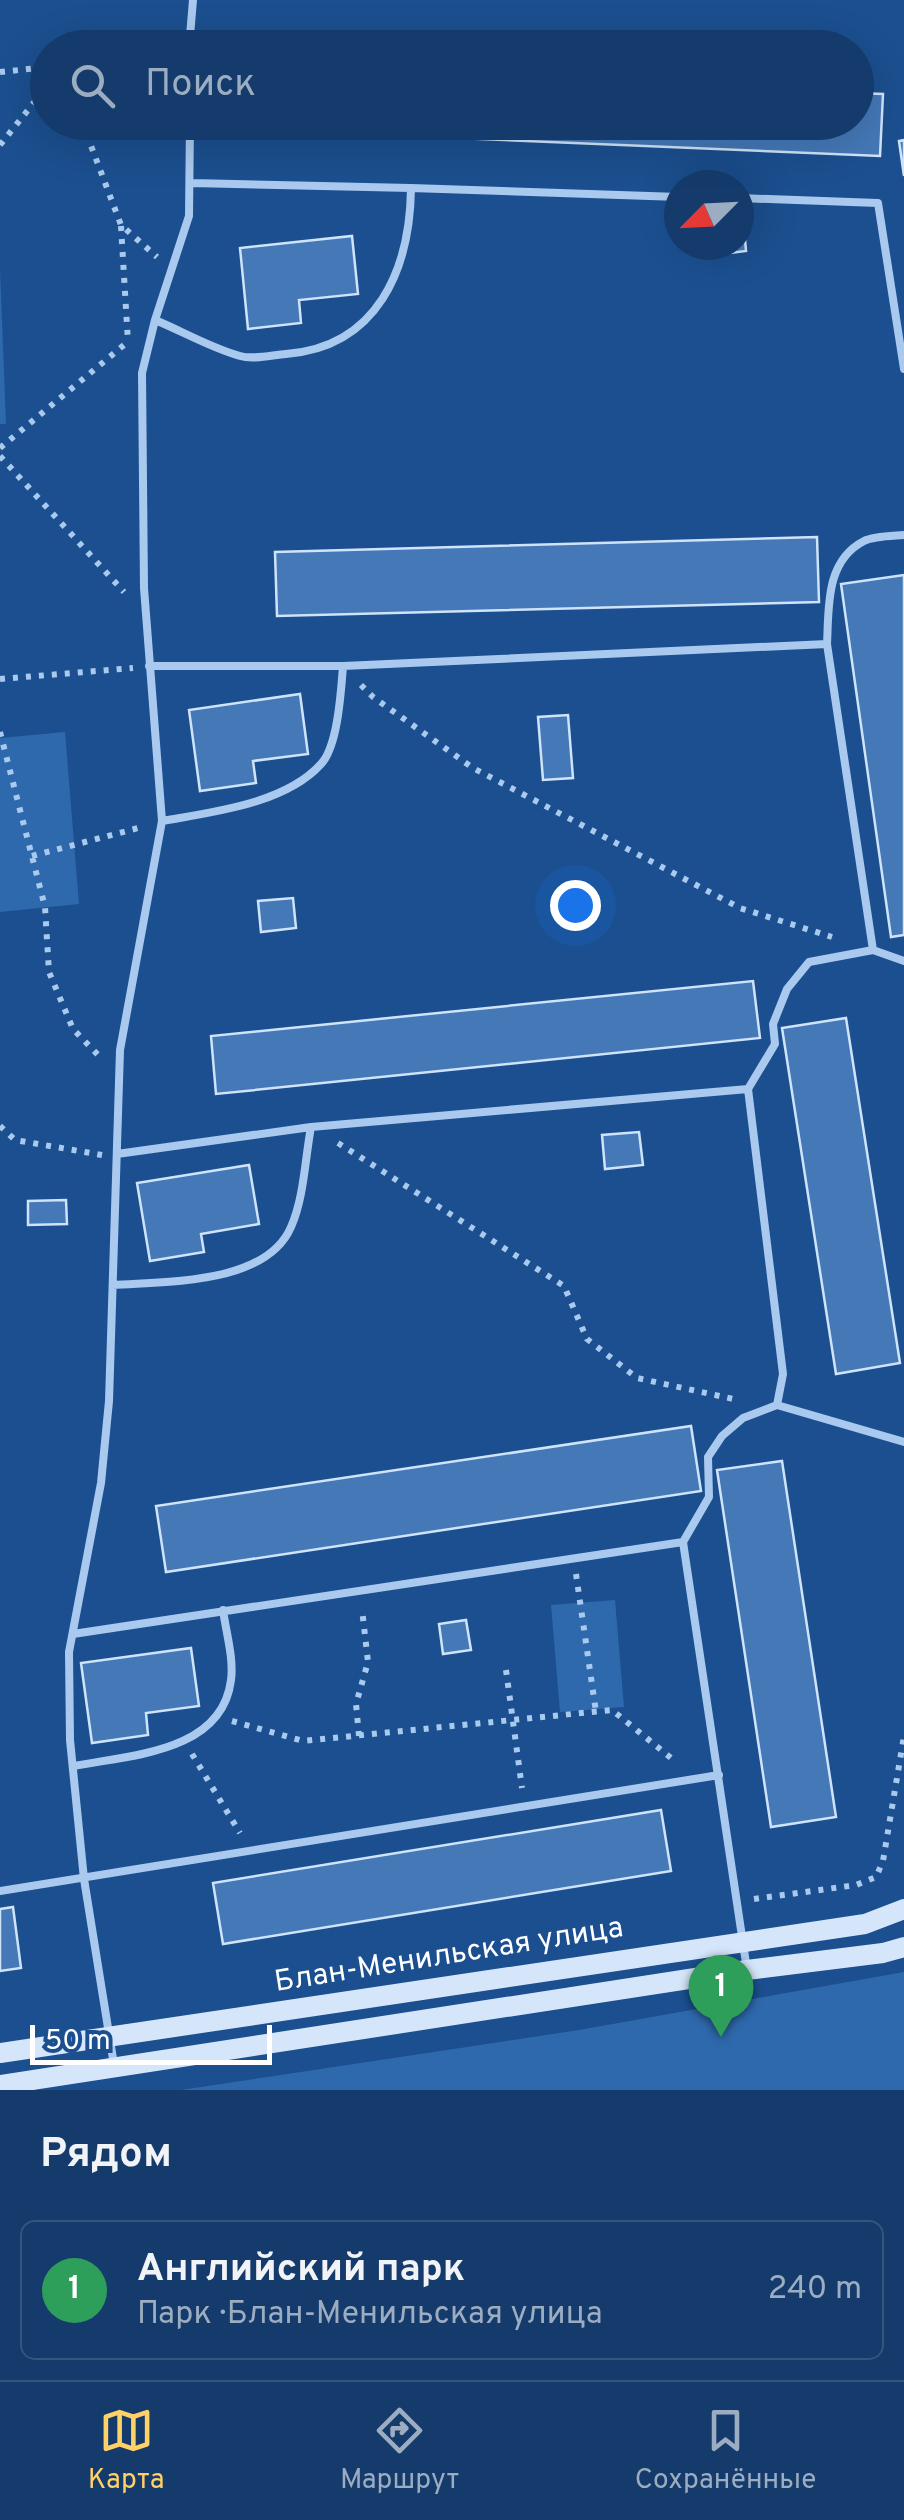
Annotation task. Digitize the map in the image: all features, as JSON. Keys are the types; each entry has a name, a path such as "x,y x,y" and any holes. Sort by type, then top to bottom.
{"street":[{"name":"Блан-Менильская улица","path":"0,2053 865,1924 904,1909"},
{"name":"Блан-Менильская улица","path":"0,2085 748,1970 883,1954 904,1947"}],"lane":[{"path":"190,30 193,0"},
{"path":"114,2068 84,1879 70,1740 69,1652 101,1483 108,1401 120,1050 157,822 146,614 142,372 154,320 189,216 191,140"},
{"path":"192,183 664,196"},
{"path":"154,320 244,358 313,352 366,322 396,278 411,223 411,188"},
{"path":"754,199 878,203 904,369"},
{"path":"873,950 826,644 834,574 846,554 866,539 904,535"},
{"path":"149,666 342,666 826,644"},
{"path":"157,822 232,809 280,794 323,763 339,716 342,666"},
{"path":"776,1405 783,1374 748,1089 776,1044 772,1024 787,989 810,962 873,950 904,960"},
{"path":"117,1154 311,1127 748,1089"},
{"path":"113,1285 196,1279 246,1268 280,1248 293,1225 311,1127"},
{"path":"748,1970 684,1542 709,1498 708,1457 722,1436 743,1418 776,1405 904,1442"},
{"path":"73,1634 684,1542"},
{"path":"74,1766 185,1743 218,1717 231,1680 223,1610"},
{"path":"0,1891 719,1775"}],"path":[{"path":"0,72 30,69"},
{"path":"0,146 30,108"},
{"path":"89,140 121,225 128,342"},
{"path":"121,225 168,266"},
{"path":"0,448 154,320"},
{"path":"0,456 146,614"},
{"path":"0,678 149,666"},
{"path":"342,666 373,697 473,768 740,908 873,950"},
{"path":"0,736 45,907 49,972 73,1029 86,1046 113,1068"},
{"path":"32,856 157,822"},
{"path":"0,1126 15,1140"},
{"path":"311,1127 564,1286 586,1339 637,1378 711,1396 776,1405"},
{"path":"0,1141 15,1140 93,1156 117,1154"},
{"path":"573,1558 596,1712"},
{"path":"358,1736 356,1704 368,1662 360,1590"},
{"path":"506,1670 524,1807"},
{"path":"218,1717 303,1741 612,1710 697,1779"},
{"path":"738,1901 856,1885 876,1877 883,1861 904,1736"},
{"path":"185,1743 251,1852"}],"shaded area":[{"path":"0,269 6,424 0,424"},
{"path":"65,732 79,904 0,912 0,738"},
{"path":"615,1600 624,1707 560,1712 551,1605"},
{"path":"904,1972 904,2090 181,2090 579,2030"}],"building":[{"path":"874,94 883,94 880,156 502,140 874,140"},
{"path":"904,140 904,176 899,141"},
{"path":"352,236 358,294 299,300 301,323 248,329 240,248"},
{"path":"817,537 819,602 277,616 275,552"},
{"path":"904,575 904,935 891,937 841,584"},
{"path":"300,694 308,754 253,761 256,783 200,791 189,710"},
{"path":"568,715 573,778 543,780 538,717"},
{"path":"293,898 296,928 261,932 258,901"},
{"path":"753,981 760,1038 216,1094 211,1036"},
{"path":"846,1018 900,1363 836,1374 782,1028"},
{"path":"639,1132 643,1165 605,1169 602,1135"},
{"path":"249,1165 259,1224 201,1234 204,1252 150,1261 137,1183"},
{"path":"66,1200 67,1224 28,1225 28,1201"},
{"path":"691,1426 701,1491 166,1572 156,1506"},
{"path":"782,1461 836,1817 771,1827 717,1470"},
{"path":"466,1620 471,1650 443,1654 439,1624"},
{"path":"191,1648 199,1706 146,1713 148,1735 92,1743 81,1663"},
{"path":"661,1810 671,1871 223,1944 213,1883"},
{"path":"13,1907 21,1968 0,1971 0,1909"}],"place":[{"name":"Английский парк","path":"721,2037"}]}
